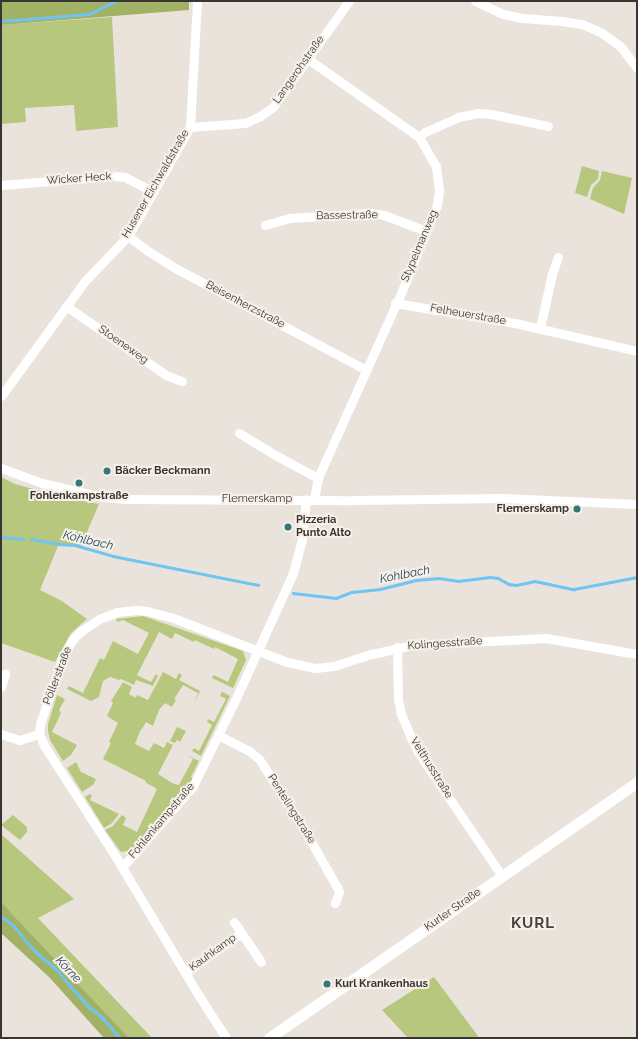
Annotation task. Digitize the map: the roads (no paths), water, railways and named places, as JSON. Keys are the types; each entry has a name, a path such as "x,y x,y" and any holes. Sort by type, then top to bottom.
{"main road":[{"name":"Kurler Straße","path":"269,1038 637,782"}],"street":[{"name":"Husener Eichwaldstraße","path":"1,396 84,282 128,236 190,127 197,1"},
{"name":"Langerohstraße","path":"190,127 245,123 260,116 273,107 308,59 328,28 349,1"},
{"path":"475,1 503,14 522,18 582,24 602,33 621,47 637,68"},
{"name":"Stypelmanweg","path":"308,59 419,137 430,154 438,178 437,205 310,499"},
{"path":"419,137 425,132 458,117 478,114 491,114 548,126"},
{"name":"Wicker Heck","path":"1,186 113,176 124,177 153,192"},
{"name":"Bassestraße","path":"266,225 289,218 372,213 384,215 426,231"},
{"name":"Beisenherzstraße","path":"128,236 148,251 179,270 366,370"},
{"path":"540,328 552,274 558,257"},
{"name":"Felheuerstraße","path":"395,303 540,328 637,350"},
{"name":"Stoeneweg","path":"66,306 166,375 182,381"},
{"path":"239,432 277,456 318,478"},
{"name":"Flemerskamp","path":"1,468 37,482 103,497 184,500 533,499 637,504"},
{"name":"Fohlenkampstraße","path":"226,1038 121,866 127,862 189,792 218,735 289,583 297,562 310,499"},
{"name":"Pöllerstraße","path":"39,734 40,724 62,659 72,640 99,618 117,612 137,610 147,611 258,650"},
{"name":"Kolingesstraße","path":"258,650 287,662 316,668 334,666 413,644 546,638 637,654"},
{"name":"Velthusstraße","path":"397,648 398,698 401,714 411,738 418,752 502,876"},
{"path":"1,687 6,674"},
{"path":"1,734 20,740 39,734 45,747 121,866"},
{"name":"Pentelingstraße","path":"218,735 248,750 259,759 307,834 337,887 339,892 335,902"},
{"name":"Kauhkamp","path":"234,922 261,962"},
{"name":"Kauhkamp","path":"185,973 241,933"}],"waterway":[{"path":"1,21 89,14 116,1"},
{"name":"Kohlbach","path":"1,537 23,539"},
{"name":"Kohlbach","path":"31,539 58,544 75,545 113,556 258,585"},
{"name":"Kohlbach","path":"293,593 336,598 352,592 380,589 416,580 439,578 458,581 490,577 498,578 509,584 516,585 535,581 574,589 637,577"},
{"name":"Körne","path":"1,916 13,925 35,951 58,971 89,1007 101,1016 120,1038"}],"place":[{"name":"Bäcker Beckmann","path":"107,471"},
{"name":"Fohlenkampstraße","path":"79,483"},
{"name":"Flemerskamp","path":"577,509"},
{"name":"Pizzeria Punto Alto","path":"288,527"},
{"name":"Kurl Krankenhaus","path":"327,984"}],"district":[{"name":"KURL","path":"533,924"}]}
